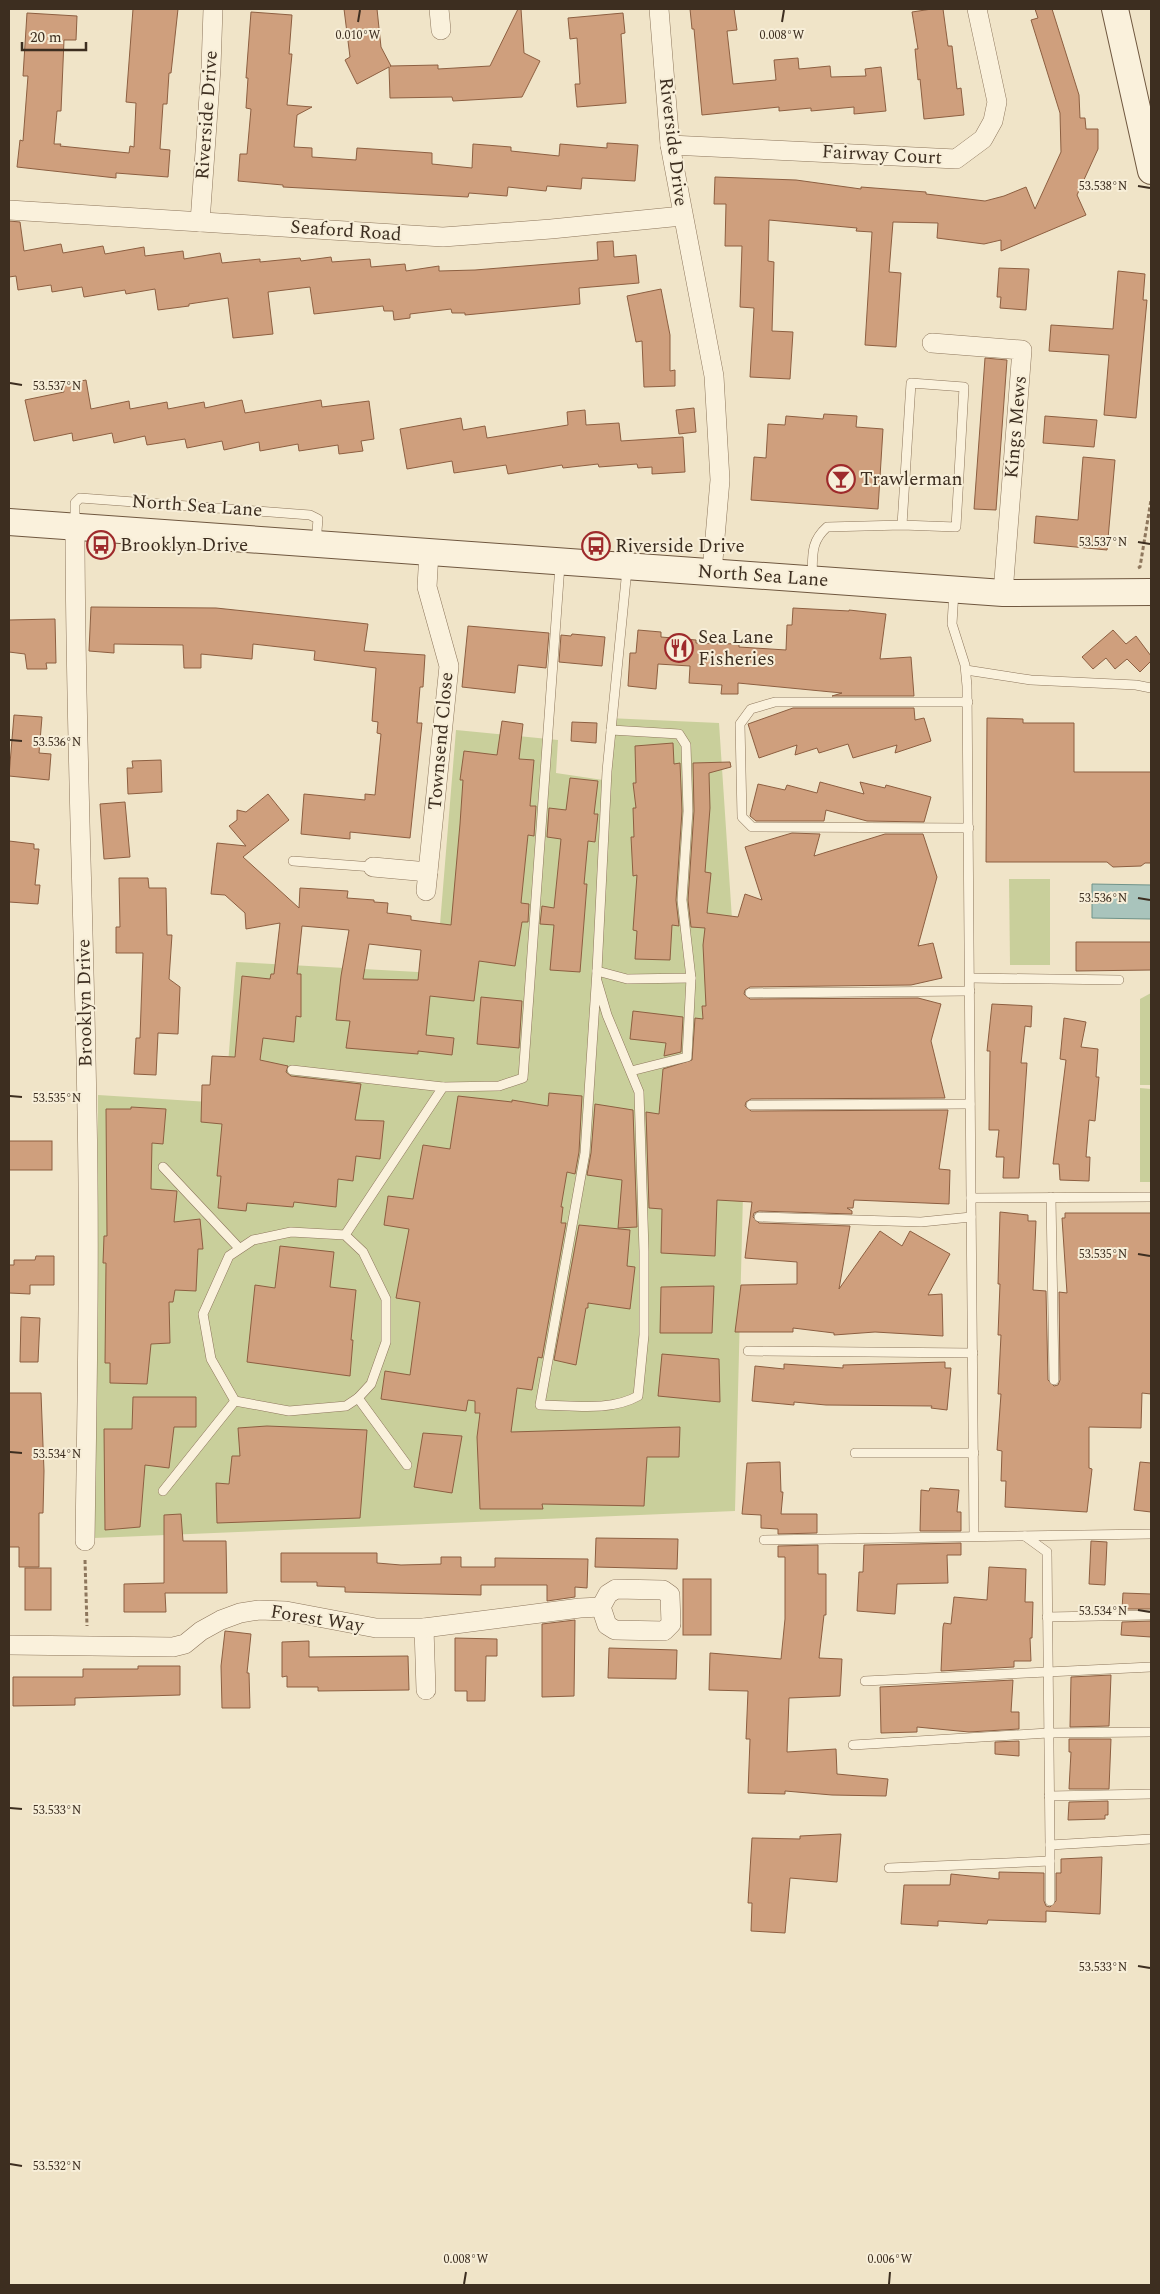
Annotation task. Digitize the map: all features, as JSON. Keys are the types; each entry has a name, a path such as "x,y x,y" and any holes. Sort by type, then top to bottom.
{"street":[{"name":"Riverside Drive","path":"200,222 211,68 213,9"},
{"path":"439,9 441,30"},
{"name":"Riverside Drive","path":"659,9 670,145 714,376 720,480 712,572"},
{"name":"Fairway Court","path":"670,145 956,159 983,139 993,122 997,102 977,9"},
{"path":"1115,9 1151,171"},
{"name":"Seaford Road","path":"9,210 443,237 551,230 682,216"},
{"name":"Kings Mews","path":"932,343 1022,350 1003,593"},
{"name":"North Sea Lane","path":"9,522 75,525 1003,593 1151,592"},
{"name":"Brooklyn Drive","path":"75,525 75,653 87,1113 88,1373 85,1540"},
{"name":"Townsend Close","path":"373,868 427,881 448,666 427,587 429,552"},
{"name":"Forest Way","path":"9,1645 172,1647 185,1644 201,1631 221,1620 240,1613 259,1610 286,1611 376,1628 424,1628 601,1607"},
{"path":"424,1628 426,1690"}],"lane":[{"path":"812,580 814,546 818,535 826,527 902,525 956,527 964,387 911,383 902,525"},
{"path":"292,1070 443,1087 499,1086 523,1078 560,561"},
{"path":"597,981 607,1015 639,1092 644,1251 644,1335 638,1396 627,1402 612,1405 540,1405 585,1153 597,981 607,772 628,566"},
{"path":"955,589 952,624 966,670 968,702 974,1536"},
{"path":"966,670 1031,680 1136,685 1151,688"},
{"path":"968,702 775,702 752,709 740,724 742,817 752,827 969,828"},
{"path":"611,730 679,734 686,745 688,811 682,900 691,978 687,1056 631,1071"},
{"path":"293,861 373,868"},
{"path":"597,971 627,979 691,978"},
{"path":"970,978 1120,980"},
{"path":"750,993 970,991"},
{"path":"345,1235 443,1087"},
{"path":"751,1105 970,1104"},
{"path":"163,1167 239,1248"},
{"path":"1051,1197 1054,1380"},
{"path":"971,1198 1151,1197"},
{"path":"759,1217 921,1222 971,1217"},
{"path":"291,1232 345,1235 363,1252 386,1299 386,1342 371,1384 358,1398 346,1406 289,1411 236,1401 211,1359 203,1314 229,1256 253,1240 291,1232"},
{"path":"748,1351 973,1353"},
{"path":"358,1398 407,1465"},
{"path":"163,1491 236,1401"},
{"path":"855,1452 974,1452"},
{"path":"764,1540 1151,1534"},
{"path":"1024,1536 1047,1552 1050,1901"},
{"path":"1047,1617 1151,1615"},
{"path":"865,1681 1151,1667"},
{"path":"853,1745 1048,1732 1151,1732"},
{"path":"1049,1796 1151,1794"},
{"path":"1050,1844 1151,1840"},
{"path":"889,1868 1050,1861"}],"path":[{"path":"1133,570 1140,567 1151,500"},
{"path":"85,1540 87,1646"}],"green space":[{"path":"608,718 719,723 745,1115 735,1511 94,1538 98,1095 225,1103 236,962 436,973 456,730 558,740 556,773 603,780"},
{"path":"1009,879 1050,879 1050,965 1010,965"},
{"path":"1151,993 1151,1085 1140,1085 1140,999"},
{"path":"1140,1088 1151,1089 1151,1182 1140,1182"}],"water":[{"path":"1092,884 1151,885 1151,919 1092,918"}],"building":[{"path":"133,9 178,9 171,73 169,73 167,104 163,104 160,149 170,150 168,177 116,173 116,178 17,167 20,140 23,141 28,76 23,76 27,13 77,16 76,40 64,40 61,111 57,111 54,144 129,153 130,146 134,147 136,103 126,102"},
{"path":"344,9 377,9 381,47 391,66 438,65 438,69 490,66 518,9 521,9 524,53 540,61 522,97 453,101 452,97 390,98 389,67 357,84 345,60 350,57"},
{"path":"690,9 734,9 737,30 727,31 733,84 776,80 774,60 798,58 799,69 830,66 831,77 866,76 865,69 881,67 886,111 854,114 854,107 811,111 811,108 779,111 779,107 702,115 694,29 692,29"},
{"path":"943,9 948,46 952,46 957,89 961,88 964,115 924,119 915,49 918,49 912,12"},
{"path":"1035,9 1052,9 1079,95 1080,118 1085,118 1086,129 1098,129 1098,149 1077,195 1086,215 1001,251 1001,240 984,244 937,238 938,223 893,222 889,272 901,273 896,347 865,345 872,232 856,231 857,228 769,220 768,261 774,262 772,331 793,332 790,379 750,377 754,308 740,307 742,246 725,246 726,204 714,204 715,177 796,180 861,189 861,187 926,192 926,194 985,201 1026,187 1035,209 1061,152 1060,113 1031,20 1038,18"},
{"path":"251,12 292,15 289,54 292,54 287,105 312,107 297,115 294,147 312,148 312,157 356,160 357,148 432,153 432,164 472,168 473,144 511,147 511,151 559,156 560,144 607,148 607,143 638,145 635,181 582,178 581,189 547,186 546,191 508,187 507,196 469,193 468,197 283,187 283,185 238,181 240,154 247,154 251,109 246,108 248,78 246,78"},
{"path":"623,13 625,33 621,34 626,103 577,107 575,84 580,84 577,38 570,39 568,18"},
{"path":"9,221 20,222 24,251 61,244 63,253 103,246 105,254 144,247 145,256 183,251 184,259 220,253 222,263 260,259 260,262 300,258 301,261 331,257 332,262 370,259 371,267 405,264 406,271 439,266 439,271 475,270 598,260 597,242 613,241 614,257 636,255 639,283 579,288 580,304 465,315 465,313 452,313 451,309 410,314 410,318 394,320 393,311 384,311 383,306 314,314 310,287 268,292 273,334 233,338 228,298 158,310 155,289 126,294 125,290 84,297 82,287 52,292 51,285 18,290 16,276 9,277"},
{"path":"999,268 1029,269 1026,310 1000,308 1001,297 997,297"},
{"path":"1118,271 1145,274 1143,300 1147,300 1136,418 1104,415 1109,355 1049,351 1051,325 1113,329"},
{"path":"661,289 670,335 670,371 675,370 675,386 644,387 642,341 636,342 627,296"},
{"path":"985,358 1007,360 996,510 974,509"},
{"path":"86,380 91,409 129,401 130,409 167,402 168,409 204,402 205,408 242,400 245,413 321,400 322,407 369,401 374,439 361,441 363,451 339,454 338,445 299,451 298,444 260,451 259,442 224,450 222,441 187,448 185,439 147,445 145,436 114,443 112,433 73,441 72,433 34,441 25,400 64,392 62,385"},
{"path":"694,408 696,432 679,434 676,410"},
{"path":"585,410 586,425 619,423 621,441 683,437 685,472 652,474 652,467 638,468 637,464 599,467 598,464 563,468 562,465 508,474 506,465 454,473 452,461 407,469 400,429 461,418 463,430 485,426 487,438 568,425 567,412"},
{"path":"824,414 857,416 856,427 883,429 878,509 751,500 754,457 766,458 768,424 785,425 786,416 823,419"},
{"path":"1045,416 1097,420 1094,447 1043,443"},
{"path":"1083,457 1115,460 1107,550 1034,543 1036,516 1078,520"},
{"path":"91,607 216,608 368,624 364,651 425,655 423,687 420,687 417,723 422,723 410,838 350,832 350,839 301,834 304,794 365,800 365,794 375,795 381,734 377,733 378,722 372,721 376,668 314,660 315,651 253,644 252,659 201,654 201,668 184,668 183,645 114,644 114,653 89,651"},
{"path":"793,608 849,610 886,614 880,659 911,657 914,696 832,696 842,693 738,683 738,694 721,694 722,685 689,683 690,666 658,664 656,689 628,686 630,653 636,653 638,630 661,632 661,637 696,640 696,643 739,644 739,647 786,650 787,625 792,625"},
{"path":"55,619 56,663 46,663 47,669 27,669 25,654 9,652 9,620"},
{"path":"468,626 549,633 546,668 518,665 515,693 462,687"},
{"path":"1113,630 1126,644 1136,636 1151,656 1151,661 1140,672 1127,659 1115,669 1106,658 1093,669 1082,657"},
{"path":"572,634 605,637 602,666 559,662 561,635 571,636"},
{"path":"793,708 914,708 915,720 924,718 931,741 895,753 897,745 853,758 848,744 819,753 817,748 795,755 797,745 759,758 748,724"},
{"path":"14,715 42,717 39,753 51,754 49,780 9,776"},
{"path":"987,718 1023,719 1023,723 1074,723 1074,772 1151,772 1151,863 1145,863 1141,866 1113,867 1107,862 986,862"},
{"path":"502,721 523,724 519,759 534,760 530,806 536,806 534,836 528,835 521,903 529,904 528,922 522,922 515,966 479,961 474,1001 430,996 426,1035 454,1038 452,1055 418,1051 418,1054 346,1048 350,1021 336,1020 349,930 302,926 297,974 301,974 301,1017 296,1016 294,1042 263,1038 260,1060 288,1066 286,1072 291,1076 361,1084 355,1120 384,1121 380,1159 356,1156 353,1181 338,1179 336,1207 294,1202 293,1207 247,1203 246,1211 218,1208 221,1176 217,1176 222,1124 201,1122 202,1085 210,1085 212,1056 235,1057 242,976 270,979 271,974 274,974 280,923 246,929 245,913 225,895 211,894 217,843 246,846 229,826 237,820 237,810 246,812 268,794 289,820 243,857 299,908 300,888 348,891 347,898 388,903 387,913 411,916 411,920 451,925 463,780 460,780 464,751 497,755","holes":["369,944 421,950 418,980 363,979"]},
{"path":"572,722 597,723 596,743 571,741"},
{"path":"673,743 674,764 680,763 682,811 676,900 679,926 672,925 670,960 635,959 637,931 633,930 637,875 633,876 631,837 634,837 633,808 636,808 633,783 636,783 635,746"},
{"path":"161,760 162,792 128,794 127,768 133,768 132,761"},
{"path":"730,762 731,767 709,773 710,808 705,872 711,873 707,913 738,917 745,894 762,900 745,847 792,833 820,834 814,856 885,834 923,834 937,877 918,946 933,943 942,978 911,985 750,987 745,990 744,994 750,999 918,998 941,1004 931,1041 945,1098 751,1099 746,1102 745,1106 751,1111 948,1110 939,1169 950,1170 949,1204 854,1200 853,1208 847,1208 852,1211 852,1214 759,1211 754,1213 753,1217 759,1223 850,1226 839,1289 880,1231 902,1246 910,1231 950,1254 928,1295 942,1294 943,1336 875,1332 834,1335 834,1333 793,1328 793,1332 735,1332 741,1285 797,1284 797,1262 745,1258 752,1202 717,1200 715,1256 661,1253 662,1209 649,1208 646,1112 659,1114 663,1069 692,1060 695,1018 703,1019 702,1006 706,1006 703,945 705,928 691,927 688,900 694,811 693,763"},
{"path":"570,778 598,781 594,814 598,814 595,842 588,841 584,884 587,884 580,972 550,970 554,925 540,924 542,906 554,908 561,839 547,837 549,808 566,810"},
{"path":"820,782 864,794 860,782 885,788 886,785 931,797 924,822 867,821 826,810 824,821 756,821 750,816 758,784 785,790 787,785 817,793"},
{"path":"125,802 130,857 104,859 100,804"},
{"path":"9,841 34,844 34,849 39,849 35,885 40,885 38,904 9,902"},
{"path":"119,878 148,878 149,888 166,888 167,935 172,935 169,979 180,987 178,1034 158,1033 156,1075 134,1074 136,1038 140,1038 143,953 116,953 116,927 120,927"},
{"path":"1076,942 1151,942 1151,970 1076,971"},
{"path":"481,997 522,1001 519,1048 477,1044"},
{"path":"992,1004 1032,1006 1031,1027 1025,1026 1021,1063 1027,1063 1019,1178 1003,1178 1004,1157 996,1157 999,1130 989,1130 990,1051 987,1051"},
{"path":"633,1011 683,1017 681,1052 664,1056 666,1043 630,1039"},
{"path":"1064,1018 1086,1022 1081,1047 1098,1049 1096,1077 1099,1077 1095,1121 1089,1120 1086,1157 1090,1157 1089,1181 1060,1180 1059,1164 1053,1164 1066,1060 1060,1059"},
{"path":"549,1093 582,1096 579,1152 575,1174 567,1172 561,1207 563,1207 561,1223 566,1223 542,1358 538,1357 532,1390 517,1388 511,1432 680,1427 679,1457 647,1457 644,1506 542,1504 543,1509 480,1509 477,1437 480,1413 475,1413 475,1401 468,1400 466,1411 381,1399 385,1371 410,1375 420,1302 396,1298 409,1229 384,1225 388,1196 413,1199 423,1145 450,1149 458,1096 512,1102 512,1100 548,1106"},
{"path":"595,1104 633,1110 637,1227 618,1228 622,1180 587,1175 591,1153"},
{"path":"131,1107 166,1109 163,1144 152,1143 151,1189 177,1191 174,1222 200,1219 203,1249 198,1249 196,1291 175,1290 173,1302 169,1302 170,1343 151,1344 147,1384 110,1383 110,1363 105,1363 106,1263 103,1263 104,1236 107,1236 106,1109 131,1109"},
{"path":"9,1141 52,1141 52,1170 9,1170"},
{"path":"1000,1212 1028,1215 1028,1221 1036,1221 1033,1290 1046,1291 1048,1380 1054,1386 1058,1385 1060,1380 1059,1292 1067,1293 1062,1218 1065,1218 1065,1213 1151,1213 1151,1394 1142,1393 1141,1428 1089,1427 1089,1468 1092,1469 1087,1512 1005,1507 1006,1481 1001,1481 1002,1451 997,1450 1001,1394 998,1394 1001,1335 998,1335"},
{"path":"579,1225 630,1230 627,1266 635,1267 630,1309 588,1303 576,1365 554,1360"},
{"path":"280,1246 334,1252 330,1287 356,1290 351,1340 353,1340 350,1376 247,1362 255,1285 275,1288"},
{"path":"36,1256 54,1256 54,1285 30,1285 30,1294 9,1293 9,1265 14,1265 14,1260 35,1260"},
{"path":"714,1286 712,1333 660,1333 661,1287"},
{"path":"21,1317 40,1318 38,1362 20,1362"},
{"path":"662,1354 719,1359 720,1402 658,1396"},
{"path":"945,1362 945,1368 951,1368 947,1410 931,1408 932,1406 826,1405 794,1402 794,1405 752,1401 755,1366 784,1369 784,1364 843,1368 843,1365"},
{"path":"9,1393 41,1393 44,1471 43,1513 39,1513 39,1567 19,1567 19,1547 9,1547"},
{"path":"133,1397 196,1397 196,1427 174,1427 169,1468 145,1465 140,1527 105,1530 104,1429 132,1429"},
{"path":"267,1426 367,1430 360,1518 217,1523 216,1483 229,1484 232,1456 240,1456 238,1428"},
{"path":"423,1433 462,1436 452,1493 414,1487"},
{"path":"780,1462 781,1492 783,1492 781,1514 817,1514 817,1533 778,1534 778,1529 761,1528 761,1515 742,1514 747,1463"},
{"path":"1140,1462 1151,1463 1151,1512 1134,1510"},
{"path":"930,1488 959,1490 957,1512 961,1512 961,1531 920,1531 921,1490 929,1491"},
{"path":"181,1514 183,1541 226,1541 227,1593 165,1593 166,1612 124,1612 124,1584 164,1583 164,1515"},
{"path":"596,1538 678,1539 677,1569 595,1567"},
{"path":"1091,1541 1107,1542 1105,1585 1089,1584"},
{"path":"961,1543 961,1555 947,1555 948,1583 897,1584 895,1614 857,1611 859,1572 863,1572 864,1545"},
{"path":"818,1545 818,1574 826,1574 826,1615 824,1615 819,1658 842,1659 840,1696 789,1698 787,1752 836,1749 837,1774 888,1779 886,1796 832,1795 785,1791 785,1794 748,1793 750,1739 746,1739 748,1691 709,1690 710,1653 781,1659 785,1619 785,1557 778,1557 778,1546"},
{"path":"281,1553 377,1553 377,1563 401,1565 441,1564 441,1557 461,1557 461,1567 495,1567 495,1558 588,1559 587,1588 575,1587 575,1597 547,1601 547,1585 481,1585 481,1595 345,1592 345,1587 317,1586 317,1582 281,1582"},
{"path":"989,1567 1026,1569 1025,1602 1033,1602 1032,1638 1030,1638 1031,1661 1014,1661 1014,1667 941,1671 943,1627 944,1623 951,1624 954,1597 987,1600"},
{"path":"25,1568 51,1568 51,1610 25,1610"},
{"path":"683,1579 711,1579 711,1635 683,1635"},
{"path":"1123,1593 1151,1594 1151,1609 1122,1609"},
{"path":"575,1620 574,1696 542,1697 542,1624"},
{"path":"1151,1621 1151,1637 1121,1635 1122,1622"},
{"path":"225,1631 251,1634 247,1673 249,1673 250,1708 222,1708 221,1666"},
{"path":"455,1638 497,1639 497,1656 486,1656 485,1701 467,1701 467,1691 455,1691"},
{"path":"309,1641 309,1657 408,1656 409,1690 318,1691 318,1687 287,1687 287,1676 282,1677 282,1642"},
{"path":"609,1648 677,1650 676,1679 608,1678"},
{"path":"138,1666 180,1666 180,1695 75,1698 75,1705 13,1706 13,1677 83,1677 83,1669 138,1669"},
{"path":"1111,1675 1109,1726 1070,1727 1071,1677"},
{"path":"1013,1680 1011,1712 1019,1712 1019,1729 969,1732 917,1727 917,1732 881,1733 880,1687"},
{"path":"1069,1739 1111,1739 1109,1789 1069,1789 1071,1752 1069,1752"},
{"path":"1019,1741 1019,1756 995,1754 995,1742"},
{"path":"1108,1801 1108,1815 1105,1815 1105,1819 1068,1820 1069,1802"},
{"path":"841,1834 837,1882 790,1878 785,1933 751,1931 752,1903 748,1903 752,1838 800,1839 800,1836"},
{"path":"1102,1857 1100,1914 1046,1911 1046,1922 988,1920 987,1924 938,1921 938,1926 901,1924 904,1885 950,1885 951,1874 999,1879 999,1872 1044,1873 1044,1901 1046,1906 1050,1907 1056,1901 1056,1873 1061,1873 1061,1859"}],"place":[{"name":"Trawlerman","path":"841,479"},
{"name":"Brooklyn Drive","path":"101,545"},
{"name":"Riverside Drive","path":"596,546"},
{"name":"Sea Lane Fisheries","path":"679,648"}]}
